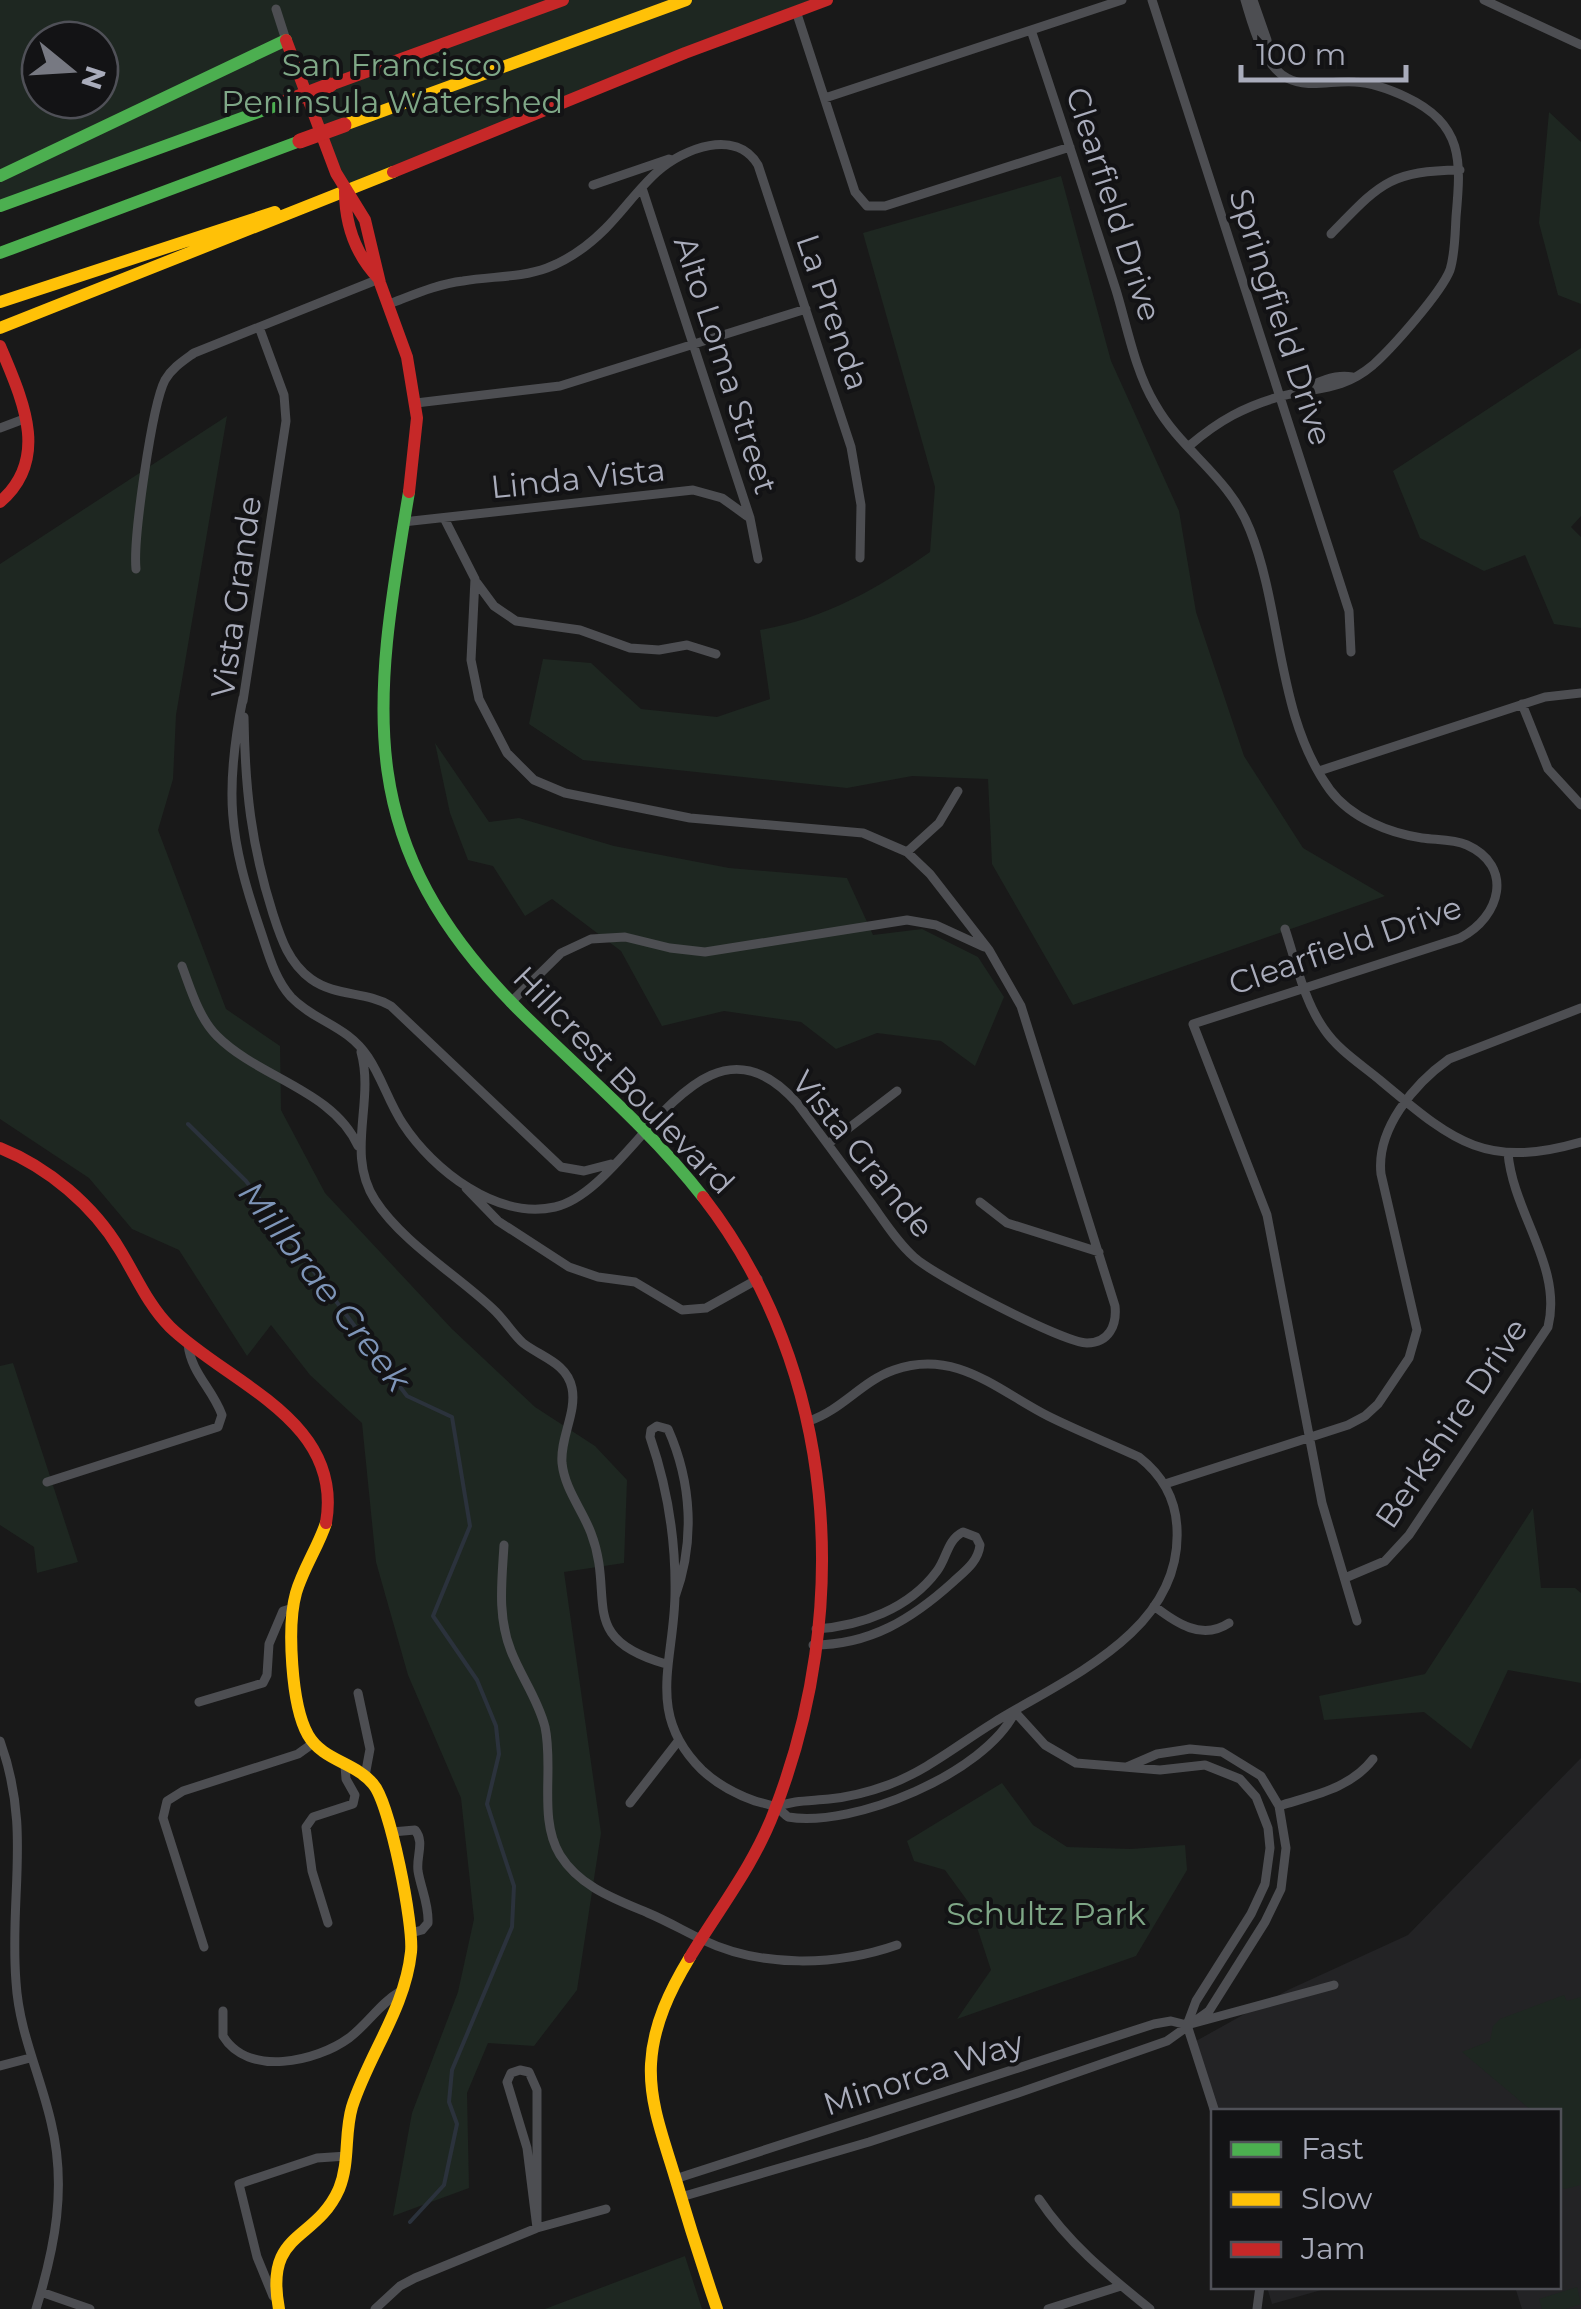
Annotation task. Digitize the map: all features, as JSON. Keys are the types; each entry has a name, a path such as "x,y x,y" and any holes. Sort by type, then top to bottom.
{"main road":[{"path":"0,206 563,0"},
{"path":"0,253 686,0"},
{"path":"0,328 827,0"},
{"path":"0,176 286,40"},
{"name":"Hillcrest Boulevard","path":"286,40 345,191 348,227 365,266 379,278 405,345 416,403 414,455 379,691 388,787 404,842 436,911 482,974 644,1132 716,1213 758,1279 788,1348 809,1421 822,1524 815,1637 794,1754 776,1807 746,1872 662,2010 651,2056 653,2104 717,2309"},
{"path":"0,302 284,209 296,212"},
{"path":"0,502 18,487 25,475 30,448 1,350"},
{"path":"0,1148 28,1162 94,1216 109,1232 158,1313 187,1341 274,1404 305,1438 316,1457 328,1495 328,1514 293,1608 300,1715 312,1744 320,1752 365,1776 382,1796 392,1832 412,1952 401,1991 350,2113 340,2190 329,2205 294,2235 278,2263 274,2293 279,2308"}],"street":[{"path":"825,98 1122,0"},
{"name":"Springfield Drive","path":"1152,0 1349,611 1351,652"},
{"path":"1190,446 1223,418 1280,396 1314,393 1346,383 1372,366 1438,291 1450,271 1460,170 1447,126 1428,108 1376,85 1302,84 1284,76 1258,42 1244,0"},
{"path":"1253,0 1267,40 1266,51"},
{"path":"1484,0 1581,45"},
{"path":"276,9 286,40"},
{"path":"796,11 855,192 867,206 885,206 1070,147"},
{"name":"Clearfield Drive","path":"1031,30 1153,403 1233,496 1252,534 1292,700 1318,770 1343,804 1379,826 1470,846 1485,858 1494,874 1494,907 1474,931 1193,1024 1267,1215 1322,1503 1357,1621"},
{"name":"La Prenda","path":"594,186 728,143 752,155 843,420 857,475 863,533 860,558"},
{"name":"La Prenda","path":"389,304 443,284 548,268 587,245 667,164 686,154"},
{"path":"1331,234 1386,182 1410,172 1460,170"},
{"name":"Alto Loma Street","path":"642,188 750,518 758,559"},
{"path":"136,569 136,541 163,384 171,371 194,353 379,278"},
{"path":"416,403 560,386 806,310"},
{"name":"Vista Grande","path":"259,327 284,394 286,421 243,698 245,792 252,842 282,942 301,971 328,988 381,1000 390,1006 561,1167 584,1172 614,1163 697,1082 726,1072 756,1074 785,1089 899,1240 926,1268 1076,1340 1089,1343 1111,1332 1116,1320 1115,1306 1030,1030 989,950 930,874 907,852 878,837 848,830 690,818 564,792 534,780 507,753 479,700 471,660 474,579 444,518"},
{"path":"0,428 24,420"},
{"name":"Linda Vista","path":"404,522 693,490 722,498 750,518"},
{"path":"474,579 494,606 516,622 580,630 630,648 659,650 687,644 716,654"},
{"path":"1318,770 1522,704 1581,693"},
{"path":"243,698 230,767 236,846 249,897 282,985 302,1007 336,1025 357,1042 406,1128 435,1161 498,1221 568,1267 598,1278 636,1282 682,1310 706,1308 758,1279"},
{"path":"1522,704 1548,768 1581,805"},
{"path":"907,852 939,822 958,790"},
{"path":"510,1002 561,953 576,944 608,936 705,952 906,920 936,925 989,950"},
{"path":"1284,929 1314,1013 1334,1042 1455,1138 1472,1146 1508,1153 1549,1151 1581,1142"},
{"path":"182,966 204,1020 215,1034 336,1114 360,1148"},
{"path":"1165,1484 1310,1438 1365,1416 1378,1404 1415,1344 1415,1314 1379,1158 1390,1126 1448,1059 1581,1008"},
{"path":"357,1042 364,1067 360,1148 366,1181 385,1213 493,1309 526,1345 568,1376 573,1390 562,1463 573,1498 592,1535 604,1618 620,1645 666,1664"},
{"path":"828,1144 897,1091"},
{"name":"Berkshire Drive","path":"1345,1578 1385,1562 1409,1535 1548,1327 1552,1293 1516,1196 1508,1153"},
{"path":"460,1182 508,1205 539,1210 569,1203 582,1195 614,1163"},
{"path":"980,1202 1007,1224 1098,1252"},
{"path":"47,1482 218,1427 220,1408 196,1375 187,1341"},
{"path":"776,1807 794,1801 850,1796 890,1784 1015,1712 1114,1648 1154,1606 1165,1588 1177,1546 1177,1524 1165,1484 1139,1458 1053,1418 973,1371 942,1364 890,1370 833,1411 809,1421"},
{"path":"675,1598 672,1514 650,1437 657,1426 668,1429 673,1442 688,1512 686,1561 675,1598 666,1664 668,1703 680,1740 712,1779 746,1798 776,1807 788,1817 853,1813 896,1800 970,1758 1004,1731 1015,1712"},
{"path":"962,1532 976,1536 980,1545 974,1562 912,1617 862,1638 815,1637 888,1612 936,1573 956,1535 962,1532"},
{"path":"504,1545 504,1630 546,1729 554,1842 582,1880 702,1940 762,1957 854,1957 897,1945"},
{"path":"1154,1606 1174,1622 1199,1631 1211,1632 1228,1623"},
{"path":"199,1702 263,1683 273,1633 284,1611 293,1608"},
{"path":"358,1693 370,1749 365,1776"},
{"path":"1015,1712 1045,1745 1061,1756 1092,1766 1160,1770 1205,1765 1229,1772 1256,1797 1268,1828 1269,1868 1259,1899 1196,2001 1187,2025 1214,2109"},
{"path":"630,1802 680,1740"},
{"path":"0,1741 20,1836 17,2003 52,2124 59,2183 55,2239 36,2309"},
{"path":"204,1947 163,1818 168,1801 183,1791 298,1754 312,1744"},
{"path":"1128,1766 1156,1754 1190,1749 1222,1752 1261,1776 1279,1806 1286,1848 1281,1888 1274,1906 1209,2011 1187,2025"},
{"path":"1279,1806 1342,1786 1372,1759"},
{"path":"328,1924 312,1872 306,1827 314,1817 354,1804 356,1796 346,1779 346,1766"},
{"path":"392,1832 415,1830 421,1839 418,1871 428,1923 411,1933"},
{"name":"Minorca Way","path":"680,2197 869,2142 1020,2092 1166,2041 1187,2025 1334,1985"},
{"path":"223,2011 223,2036 237,2053 263,2061 304,2058 345,2041 401,1991"},
{"name":"Minorca Way","path":"675,2179 1154,2024 1187,2025"},
{"path":"0,2066 30,2058"},
{"path":"520,2070 529,2072 537,2090 537,2228 528,2148 507,2082 511,2073 520,2070"},
{"path":"279,2308 257,2257 239,2184 316,2158 347,2156"},
{"path":"1040,2199 1065,2235 1150,2309"},
{"path":"375,2309 415,2278 537,2228 606,2209"},
{"path":"1048,2309 1120,2286"},
{"path":"41,2292 90,2309"}],"shaded area":[{"path":"1581,1758 1581,2309 1522,2309 1516,2289 1561,2289 1561,2109 1215,2109 1196,2041 1288,1990 1408,1935"},
{"path":"1268,2289 1325,2289 1272,2304"}],"green space":[{"name":"San Francisco Peninsula Watershed","path":"0,0 827,0 343,194 307,95 0,206"},
{"path":"1549,112 1581,142 1581,304 1558,295 1539,223"},
{"path":"1061,176 1111,361 1179,511 1196,612 1244,756 1303,848 1385,896 1073,1005 992,864 988,779 912,776 847,788 583,760 529,724 543,659 591,663 641,709 717,717 770,699 760,630 849,601 930,552 935,487 863,233"},
{"path":"1581,348 1581,516 1571,527 1581,537 1581,628 1554,624 1525,555 1484,571 1420,538 1393,471"},
{"path":"227,416 176,715 173,779 158,830 226,1009 280,1046 281,1110 325,1193 452,1329 535,1407 595,1446 627,1480 624,1563 564,1572 601,1833 577,1990 534,2046 488,2043 467,2093 469,2188 393,2216 412,2113 458,1992 474,1919 461,1798 408,1675 376,1562 362,1423 310,1375 271,1325 247,1356 179,1250 132,1229 89,1178 0,1119 0,564"},
{"path":"435,743 489,822 519,818 614,846 729,868 847,878 873,935 922,929 978,957 1004,997 975,1066 941,1041 877,1033 836,1049 801,1022 724,1011 662,1026 621,951 552,899 525,916 493,866 468,860 450,813"},
{"path":"13,1363 78,1562 37,1573 34,1547 0,1525 0,1366"},
{"path":"1533,1508 1541,1588 1575,1588 1581,1593 1581,1683 1508,1670 1471,1749 1424,1712 1324,1720 1319,1696 1425,1674"},
{"name":"Schultz Park","path":"1002,1783 1033,1825 1067,1847 1131,1849 1185,1845 1187,1870 1136,1956 957,2019 991,1970 969,1903 945,1870 914,1861 907,1841"},
{"path":"1564,1995 1567,2001 1581,1997 1581,2185 1561,2188 1561,2109 1530,2109 1462,2052 1490,2041 1493,2026 1500,2019"},
{"path":"685,2256 702,2309 545,2309"},
{"path":"1577,2287 1581,2304 1566,2309 1542,2309 1539,2299"}],"waterway":[{"name":"Millbrae Creek","path":"188,1124 246,1181 407,1396 452,1417 470,1526 433,1616 477,1680 496,1726 499,1754 487,1804 514,1886 512,1927 452,2070 449,2102 457,2124 444,2185 410,2222"}],"traffic: fast":[{"path":"0,176 286,40"},
{"path":"0,206 286,102"},
{"path":"0,253 300,141"},
{"path":"409,492 387,642 383,708 388,771 401,831 427,891 467,951 522,1013 661,1148 703,1197"}],"traffic: slow":[{"path":"344,125 686,0"},
{"path":"0,328 393,172"},
{"path":"0,302 275,212"},
{"path":"279,2309 279,2265 285,2251 329,2206 339,2189 352,2107 402,1993 411,1952 399,1865 380,1796 366,1777 314,1744 298,1705 292,1665 293,1607 326,1523"},
{"path":"690,1957 659,2022 652,2050 651,2079 662,2135 717,2309"}],"traffic: jam":[{"path":"330,85 563,0"},
{"path":"393,172 685,53 827,0"},
{"path":"286,40 336,173 365,220 380,283 407,357 417,418 409,492"},
{"path":"286,102 330,85"},
{"path":"300,141 344,125"},
{"path":"345,191 353,238 379,279"},
{"path":"0,346 23,407 28,447 25,467 16,485 0,502"},
{"path":"0,1148 52,1177 83,1203 109,1234 170,1327 277,1408 300,1431 318,1457 327,1487 326,1523"},
{"path":"690,1957 746,1869 774,1812 799,1735 815,1655 822,1575 819,1494 806,1415 782,1338 748,1265 703,1197"}]}
